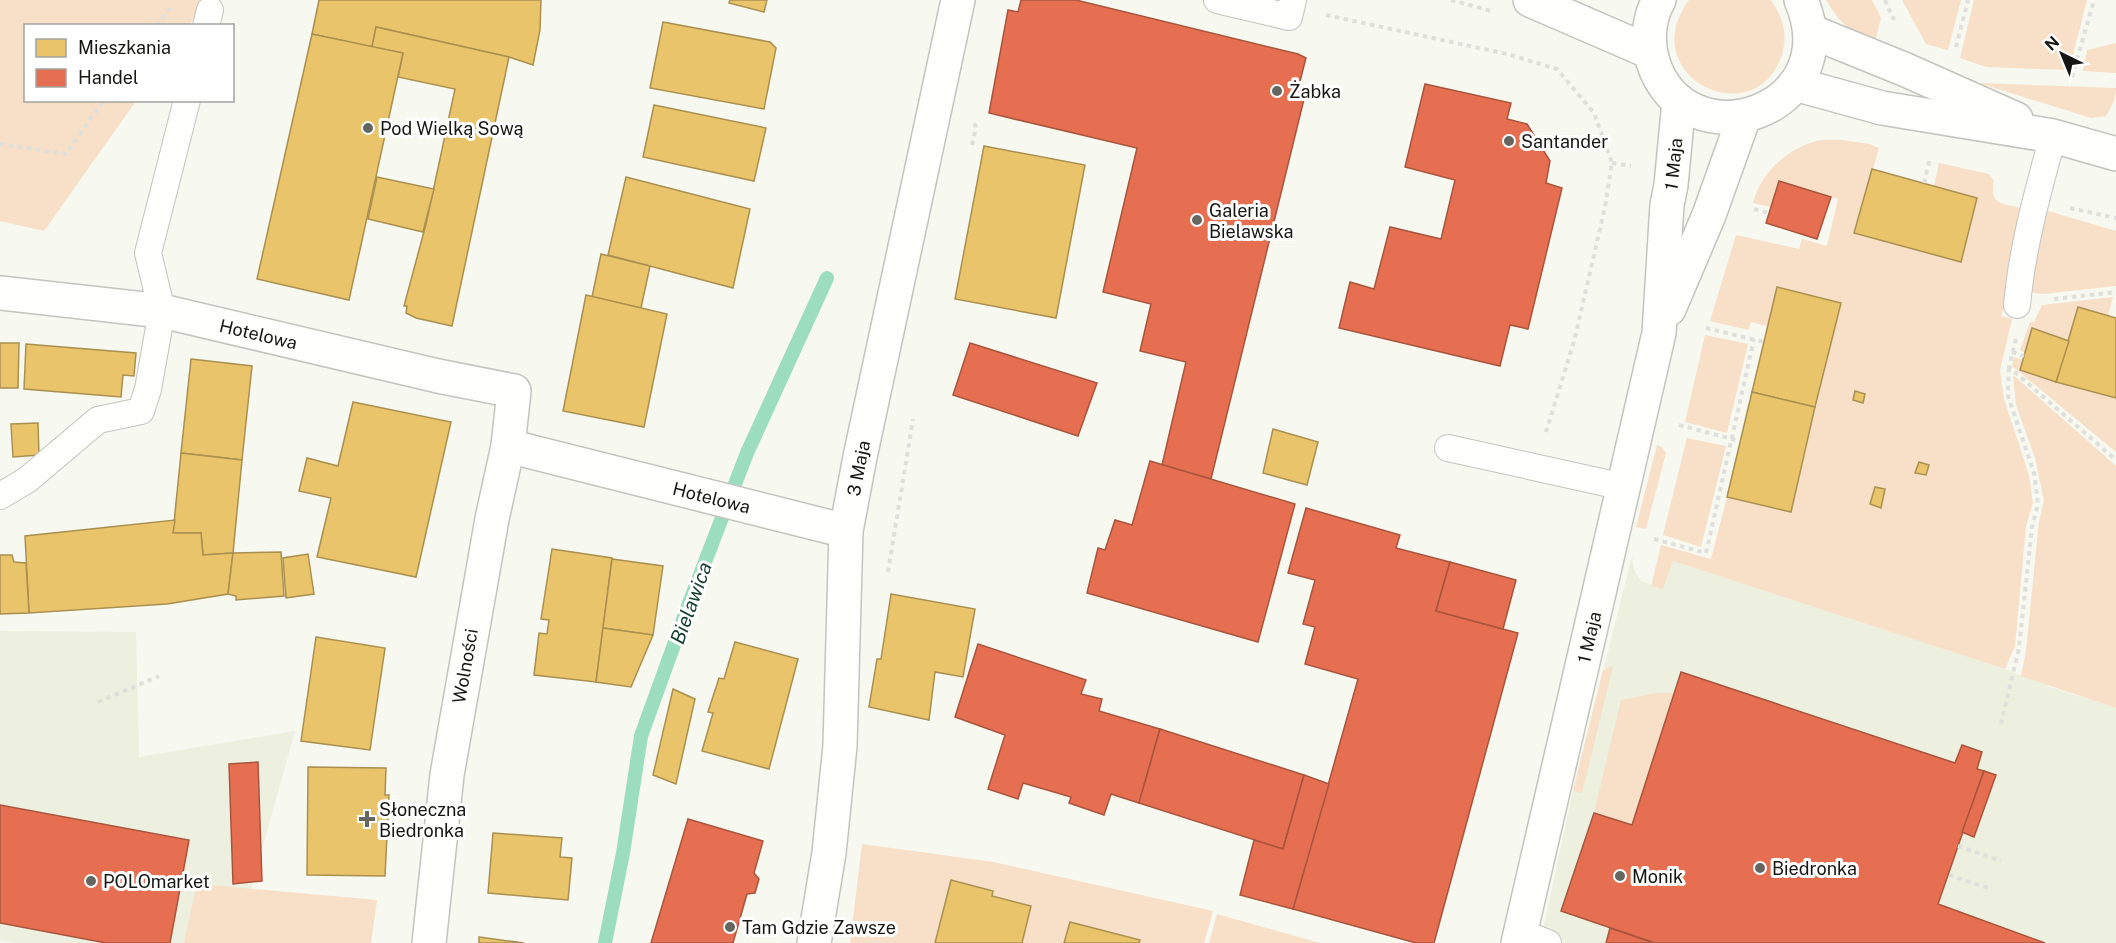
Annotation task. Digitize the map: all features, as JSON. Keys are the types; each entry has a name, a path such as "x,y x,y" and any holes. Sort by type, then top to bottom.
{"street":[{"name":"3 Maja","path":"814,943 829,853 840,746 846,531 958,0"},
{"path":"1530,0 1650,52"},
{"path":"1659,0 1651,19 1649,35 1650,52 1656,70 1666,87 1679,101 1700,112 1721,118 1744,117 1759,113 1785,96 1795,84 1804,68 1809,50 1810,31 1807,13 1801,0"},
{"path":"1810,31 1906,70 2053,136"},
{"path":"1795,84 1882,108 2053,136 2116,154"},
{"name":"1 Maja","path":"1529,940 1624,487 1659,333 1667,205 1679,101"},
{"name":"1 Maja","path":"1659,333 1709,215 1744,117"},
{"name":"Hotelowa","path":"0,293 162,311 438,376 514,391"},
{"name":"Wolności","path":"429,943 451,747 492,519 508,446 514,391"},
{"name":"Hotelowa","path":"508,446 846,531"}],"lane":[{"path":"1217,0 1289,17 1292,4"},
{"path":"0,496 27,480 98,420 141,411 148,389 162,311 148,254 186,102"},
{"path":"2016,305 2036,199 2053,136"},
{"path":"1448,448 1624,487"}],"path":[{"path":"158,24 175,0"},
{"path":"1955,52 1968,0"},
{"path":"2072,78 2094,0"},
{"path":"1292,4 1507,54 1557,69 1594,112 1612,163 1605,207 1575,338 1535,467"},
{"path":"0,144 66,154 103,102"},
{"path":"971,149 976,127 972,116"},
{"path":"1924,183 1931,154"},
{"path":"1612,163 1628,165"},
{"path":"2036,199 2116,218"},
{"path":"2046,300 2116,292"},
{"path":"1702,327 1764,342"},
{"path":"2001,724 2019,648 2032,527 2038,504 2034,473 2008,396 2009,367 2018,331"},
{"path":"1651,538 1706,552 1754,339"},
{"path":"2012,352 2024,356"},
{"path":"2009,367 2116,460"},
{"path":"888,572 915,409"},
{"path":"1679,425 1740,441"},
{"path":"98,702 159,676"},
{"path":"1958,846 2001,861"},
{"path":"1949,875 1991,889"}],"shaded area":[{"path":"0,0 207,0 190,24 24,24 24,102 135,102 44,231 0,221"},
{"path":"1689,0 1771,0 1779,14 1785,36 1780,60 1765,81 1745,92 1724,93 1703,86 1686,71 1676,51 1676,27"},
{"path":"1826,0 1872,0 1881,18 1874,45 1846,26"},
{"path":"1902,0 1961,0 1948,50 1926,44"},
{"path":"1974,0 2087,0 2069,70 1986,67 1960,58"},
{"path":"2116,43 2116,73 2083,71 2087,50"},
{"path":"1979,83 2116,88 2113,103 2106,116 2091,118"},
{"path":"1842,140 1879,148 1855,233 1961,262 1977,198 1934,186 1939,163 1989,174 1994,181 1995,199 2003,204 2020,208 2008,295 2001,316 2012,319 2000,370 2004,399 2029,475 2033,503 2026,526 2015,646 2005,669 1673,561 1663,589 1651,586 1661,545 1711,559 1727,497 1791,512 1841,303 1777,287 1767,326 1751,322 1749,330 1710,321 1736,235 1799,249 1802,239 1827,246 1838,199 1831,197 1771,207 1753,203 1761,182 1775,165 1793,151 1813,142"},
{"path":"2045,210 2116,231 2116,286 2043,294 2029,290"},
{"path":"2113,297 2108,316 2069,341 2025,353 2020,350 2030,322 2034,322 2042,305"},
{"path":"1705,335 1748,344 1727,433 1685,422"},
{"path":"2014,357 2023,360 2056,382 2116,398 2116,452 2012,366"},
{"path":"2013,375 2116,466 2116,708 2021,676 2026,651 2039,521 2044,501 2035,458 2016,405"},
{"path":"1687,438 1726,446 1701,547 1663,535"},
{"path":"1657,445 1662,447 1666,453 1646,529 1636,527"},
{"path":"1632,556 1634,570 1641,581 1663,589 1673,561 2005,669 2056,689 2116,708 2116,943 1540,943 1573,791"},
{"path":"0,631 136,632 139,757 295,731 236,943 17,943 0,940"},
{"path":"1613,666 1582,793 1573,791 1603,670"},
{"path":"1656,693 1674,693 1632,825 1594,813 1621,700"},
{"path":"862,844 993,862 1213,911 1204,943 850,943"},
{"path":"197,884 377,900 371,943 184,943"},
{"path":"1217,914 1320,943 1209,943"}],"building: Mieszkania":[{"path":"319,0 541,0 540,30 533,65 509,57 376,27 372,47 312,34"},
{"path":"730,0 767,0 764,12 729,3"},
{"path":"663,22 770,42 776,48 764,109 650,88"},
{"path":"376,27 509,57 452,326 416,318 406,313 407,306 404,306 426,224 455,89 398,77 403,53 372,47"},
{"path":"312,34 403,53 349,300 257,279"},
{"path":"654,105 766,128 754,181 643,157"},
{"path":"984,146 1085,165 1056,318 955,299"},
{"path":"1872,169 1977,198 1961,262 1854,233"},
{"path":"377,177 434,189 423,232 368,219"},
{"path":"626,177 750,209 733,288 608,255"},
{"path":"601,254 650,266 641,308 592,297"},
{"path":"1777,287 1841,303 1815,407 1752,392"},
{"path":"586,295 667,314 644,427 563,411"},
{"path":"2078,307 2116,318 2116,398 2056,382"},
{"path":"2032,328 2069,341 2056,382 2020,370"},
{"path":"0,343 19,343 18,388 0,388"},
{"path":"26,344 136,353 134,376 123,375 121,397 24,389"},
{"path":"191,359 252,366 242,460 181,453"},
{"path":"1855,391 1865,394 1863,403 1853,400"},
{"path":"1752,392 1815,407 1791,512 1727,497"},
{"path":"353,402 451,422 416,577 317,557 331,498 299,491 307,458 338,466"},
{"path":"38,423 39,455 13,457 11,424"},
{"path":"1273,429 1318,442 1307,485 1263,473"},
{"path":"181,453 242,460 233,553 203,555 201,533 173,533"},
{"path":"1919,462 1929,465 1926,475 1915,473"},
{"path":"1875,487 1885,489 1881,508 1870,504"},
{"path":"175,520 173,533 201,533 203,555 233,553 228,594 167,604 29,613 25,536"},
{"path":"552,549 612,558 596,682 534,675 539,633 547,634 549,620 541,619"},
{"path":"281,552 284,596 236,600 236,596 228,594 233,553"},
{"path":"308,554 314,594 286,598 283,558"},
{"path":"0,555 12,555 14,562 26,563 29,613 0,614"},
{"path":"612,559 663,566 653,635 603,628"},
{"path":"891,594 975,609 963,677 935,672 929,720 869,707 877,659 881,659"},
{"path":"603,628 653,635 631,687 596,682"},
{"path":"316,637 385,648 370,750 301,741"},
{"path":"735,642 798,659 769,769 702,751 713,713 708,712 719,678 724,679"},
{"path":"673,689 695,699 676,784 653,775"},
{"path":"308,767 386,768 385,795 389,795 385,876 307,875"},
{"path":"493,833 562,838 560,857 572,858 568,900 488,893"},
{"path":"951,880 993,891 992,896 1031,906 1022,943 935,943"},
{"path":"1070,922 1140,940 1139,943 1064,943"},
{"path":"479,937 524,943 479,943"}],"building: Handel":[{"name":"Galeria Bielawska","path":"1021,0 1076,0 1298,54 1306,58 1298,89 1306,91 1211,479 1162,465 1186,362 1140,351 1151,304 1103,292 1137,148 989,113 1008,10 1018,12"},
{"path":"1425,84 1511,103 1507,119 1527,124 1550,161 1546,183 1562,188 1528,329 1510,325 1500,366 1339,328 1350,282 1374,289 1390,227 1441,239 1455,180 1405,167"},
{"path":"1779,181 1831,197 1817,239 1766,223"},
{"path":"970,343 1097,383 1078,436 953,395"},
{"path":"1150,461 1295,504 1258,642 1087,593 1098,548 1105,550 1115,520 1132,525"},
{"path":"1306,508 1400,535 1396,548 1450,562 1436,611 1518,633 1434,943 1416,943 1293,909 1358,679 1305,664 1315,627 1303,624 1315,580 1288,573"},
{"path":"1450,562 1516,580 1503,629 1436,611"},
{"path":"978,644 1086,680 1081,694 1102,699 1099,711 1160,729 1139,803 1111,794 1104,815 1069,803 1071,797 1023,783 1018,799 988,789 1005,735 955,717"},
{"path":"1681,672 1955,763 1962,745 1982,752 1977,769 1984,771 1938,904 2045,943 1655,943 1561,911 1594,813 1632,825"},
{"path":"1160,729 1304,775 1283,849 1139,803"},
{"path":"258,762 262,881 233,884 229,764"},
{"path":"1984,771 1996,775 1974,837 1962,832"},
{"path":"1304,775 1329,784 1293,909 1240,895 1254,840 1283,849"},
{"name":"POLOmarket","path":"0,805 189,840 170,943 106,943 0,923"},
{"path":"688,819 763,841 754,873 759,879 755,893 747,894 733,943 651,943"},
{"path":"1610,928 1651,942 1651,943 1606,943"}],"waterway":[{"name":"Bielawica","path":"605,943 623,853 641,736 747,453 827,278"}],"place":[{"name":"Żabka","path":"1277,91"},
{"name":"Pod Wielką Sową","path":"368,128"},
{"name":"Santander","path":"1509,141"},
{"name":"Galeria Bielawska","path":"1197,220"},
{"name":"Słoneczna Biedronka","path":"367,819"},
{"name":"Biedronka","path":"1760,868"},
{"name":"Monik","path":"1620,876"},
{"name":"POLOmarket","path":"91,881"},
{"name":"Tam Gdzie Zawsze","path":"730,927"}]}
